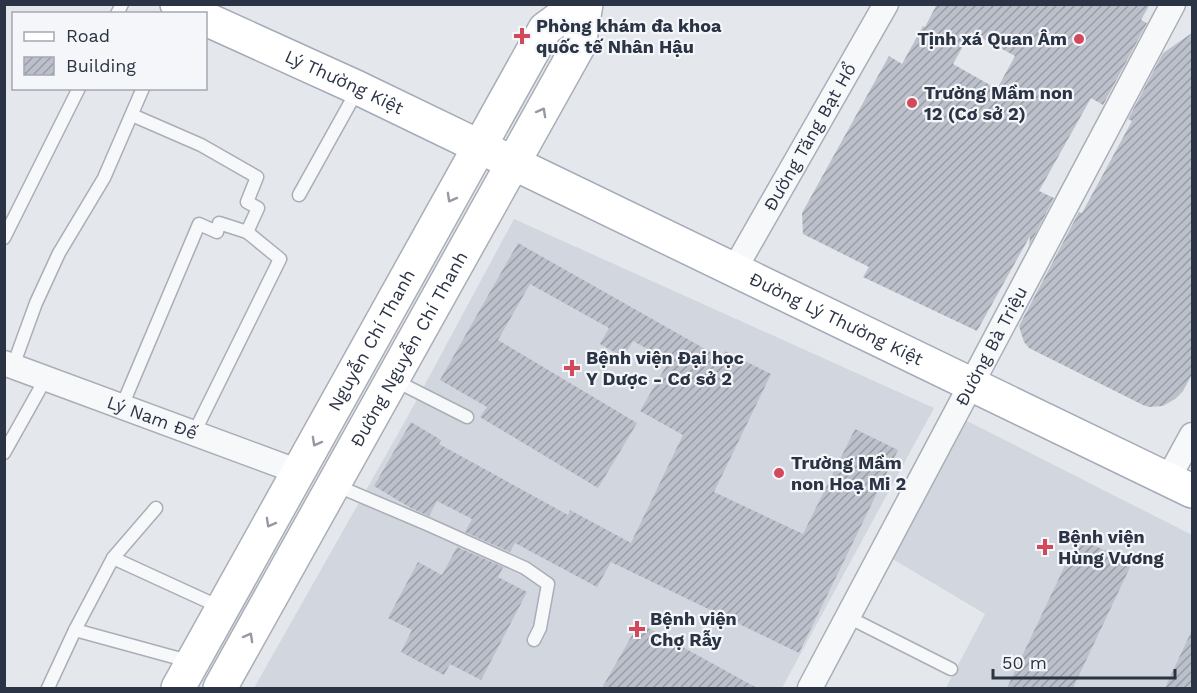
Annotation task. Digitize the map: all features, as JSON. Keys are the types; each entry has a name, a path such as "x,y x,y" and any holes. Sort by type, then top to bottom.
{"main road":[{"name":"Nguyễn Chí Thanh","path":"185,675 545,29 579,4"},
{"name":"Đường Nguyễn Chí Thanh","path":"220,688 579,45 586,4"},
{"name":"Lý Thường Kiệt","path":"207,19 358,88 480,147"},
{"name":"Đường Lý Thường Kiệt","path":"480,147 1180,485"},
{"path":"299,472 334,484"},
{"path":"245,569 277,586"}],"street":[{"name":"Đường Tăng Bạt Hổ","path":"734,270 886,4"},
{"name":"Đường Bà Triệu","path":"810,688 1173,4"},
{"name":"Lý Nam Đế","path":"9,364 299,472"},
{"path":"1180,485 1192,435"}],"lane":[{"path":"298,195 358,88"},
{"path":"4,238 78,90"},
{"path":"9,364 59,253 104,178 142,90"},
{"path":"132,115 201,145 258,177 247,202 258,208 247,232"},
{"path":"122,406 199,224 217,232 219,223 247,232 280,259 194,433"},
{"path":"4,453 46,378"},
{"path":"393,379 467,417"},
{"path":"334,484 525,568 549,584 540,628 534,640"},
{"path":"48,688 113,558 156,508"},
{"path":"113,558 223,608"},
{"path":"848,617 951,669"},
{"path":"75,630 185,675"}],"shaded area":[{"path":"514,219 934,408 782,688 254,688 408,416"},
{"name":"Bệnh viện Hùng Vương","path":"965,420 1192,535 1192,688 946,688 985,614 891,558"}],"building":[{"path":"937,4 1150,4 1141,20 1147,23 1103,105 1091,98 1039,191 1054,198 1029,246 1030,236 977,331 863,277 869,267 803,234 802,213 889,56 902,64 923,26 925,27","holes":["971,32 1015,56 997,89 953,64"]},
{"path":"1192,33 1192,374 1183,391 1175,399 1163,406 1149,407 1029,348 1024,342 1019,326 1079,212 1082,213 1132,121 1128,119 1163,53"},
{"path":"518,243 721,358 725,351 771,374 714,492 803,534 855,429 898,450 799,653 611,562 597,587 515,543 510,552 465,532 472,519 437,501 429,516 374,486 411,422 441,440 439,444 568,515 570,510 631,543 683,435 640,411 669,361 633,341 623,357 600,344 609,328 530,284 498,340 637,423 598,488 480,417 487,407 440,380"},
{"path":"1078,538 1132,563 1073,688 1007,688"},
{"path":"457,547 503,567 498,577 527,592 481,680 450,664 444,675 401,652 412,630 388,618 418,562 442,575"},
{"path":"639,623 757,688 602,688"},
{"path":"1192,630 1192,688 1165,688"}],"place":[{"name":"Phòng khám đa khoa quốc tế Nhân Hậu","path":"522,36"},
{"name":"Tịnh xá Quan Âm","path":"1079,39"},
{"name":"Trường Mầm non 12 (Cơ sở 2)","path":"912,103"},
{"name":"Bệnh viện Đại học Y Dược - Cơ sở 2","path":"572,368"},
{"name":"Trường Mầm non Hoạ Mi 2","path":"779,473"},
{"name":"Bệnh viện Hùng Vương","path":"1045,547"},
{"name":"Bệnh viện Chợ Rẫy","path":"637,629"}]}
